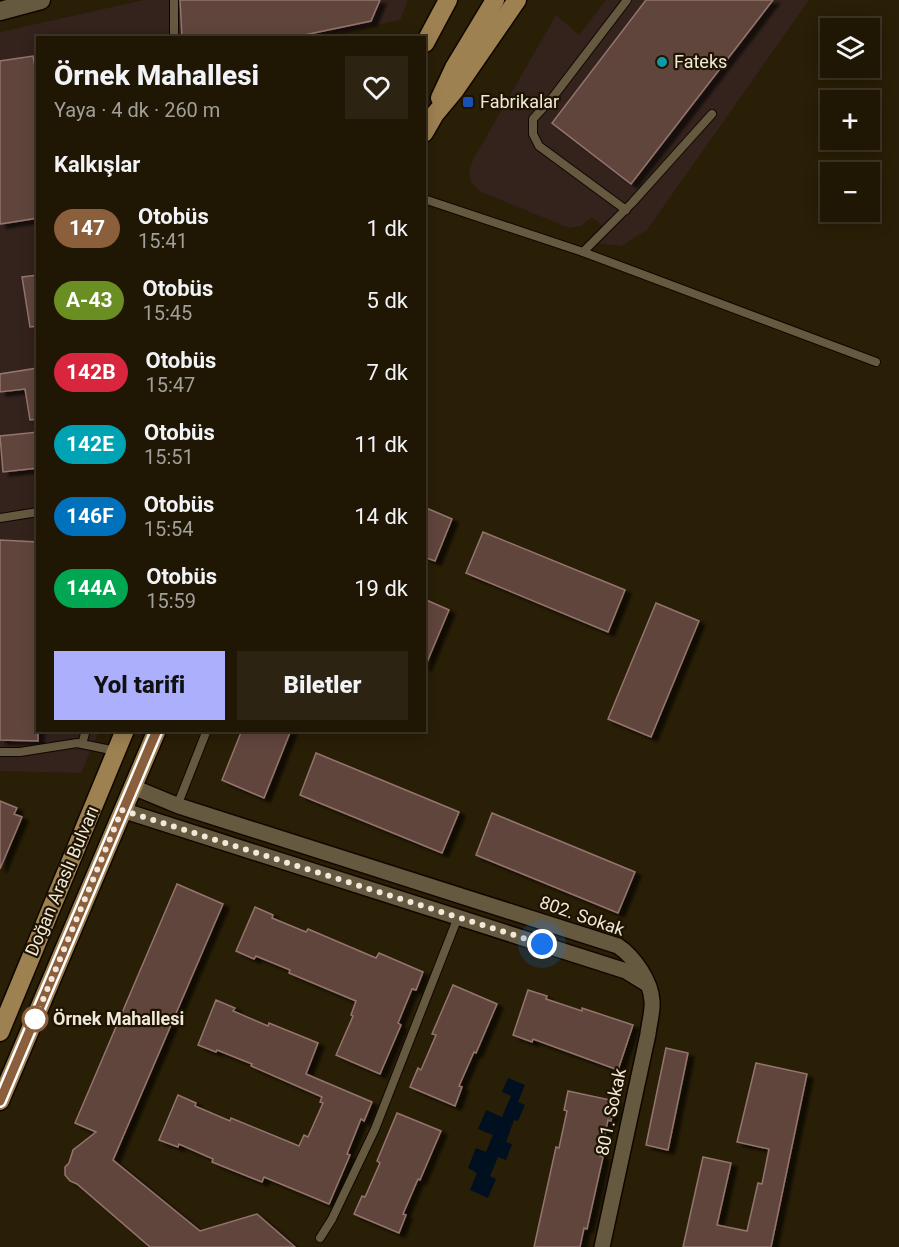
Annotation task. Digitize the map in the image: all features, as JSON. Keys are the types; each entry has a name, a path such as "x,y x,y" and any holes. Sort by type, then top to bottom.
{"main road":[{"path":"0,11 41,0"},
{"path":"426,39 436,0"},
{"path":"426,41 448,0"},
{"path":"435,114 442,90 495,0"},
{"path":"426,130 517,0"},
{"name":"Doğan Araslı Bulvarı","path":"0,1032 124,732"},
{"name":"Doğan Araslı Bulvarı","path":"0,1101 156,732"}],"street":[{"name":"802. Sokak","path":"133,787 177,806 618,946 640,969 647,984"},
{"path":"122,810 626,971 647,984"},
{"name":"801. Sokak","path":"602,1247 648,1034 652,1001 647,984"}],"lane":[{"path":"174,0 174,36"},
{"path":"626,210 544,151 535,141 532,127 533,119 553,97 627,0"},
{"path":"583,252 626,210 712,114"},
{"path":"426,200 583,252 876,362"},
{"path":"0,518 36,512"},
{"path":"82,744 85,732"},
{"path":"177,806 206,732"},
{"path":"0,752 20,752 77,743 116,751"},
{"path":"320,1238 332,1219 375,1129 458,917"}],"shaded area":[{"path":"144,0 408,0 400,20 326,36 36,36 36,732 99,732 81,773 0,771 0,32"},
{"path":"606,0 809,0 647,230 621,246 596,243 603,226 591,217 581,226 569,228 481,192 471,183 469,171 473,160 556,15 579,35"}],"water":[{"path":"508,1078 525,1085 518,1102 525,1105 518,1121 514,1120 506,1142 512,1144 506,1160 498,1157 490,1176 496,1179 488,1198 470,1190 477,1173 468,1168 476,1148 486,1152 493,1135 478,1129 486,1110 502,1117 511,1096 502,1092"}],"building":[{"path":"180,0 380,0 371,21 300,36 182,36"},
{"name":"Fateks","path":"646,0 773,0 631,184 552,123"},
{"path":"33,56 36,72 36,218 0,224 0,61"},
{"path":"36,275 36,326 30,327 22,277"},
{"path":"36,368 36,419 30,420 25,389 0,392 0,374"},
{"path":"36,432 36,468 3,472 0,436"},
{"path":"426,508 452,519 435,561 426,558"},
{"path":"483,532 625,590 608,632 466,573"},
{"path":"0,540 36,542 36,732 38,732 38,741 0,740"},
{"path":"426,600 449,610 426,665"},
{"path":"656,603 699,621 651,737 608,719"},
{"path":"241,732 290,732 264,798 222,780"},
{"path":"316,753 459,812 442,853 300,795"},
{"path":"0,801 17,808 14,814 22,817 0,869"},
{"path":"492,813 635,872 618,913 476,855"},
{"path":"177,884 223,904 113,1160 200,1231 257,1214 295,1247 150,1247 65,1175 65,1167 69,1163 73,1150 96,1132 75,1123"},
{"path":"255,907 273,915 272,918 306,932 308,929 376,958 379,953 423,972 416,990 412,989 398,1023 401,1025 380,1074 336,1055 353,1016 351,1015 356,1001 289,973 290,970 256,956 254,959 236,951"},
{"path":"453,985 497,1004 459,1086 462,1087 455,1106 410,1087 418,1068 421,1070 436,1035 432,1034"},
{"path":"528,990 547,996 546,999 582,1011 582,1008 633,1025 618,1070 533,1039 532,1042 513,1035"},
{"path":"216,1000 235,1008 233,1011 268,1026 269,1023 318,1043 306,1074 372,1102 364,1121 361,1119 347,1154 350,1155 329,1204 264,1177 262,1182 212,1162 213,1159 179,1144 178,1147 159,1140 178,1095 196,1103 195,1106 230,1121 231,1118 299,1146 304,1135 308,1137 323,1103 320,1102 322,1097 251,1066 252,1064 198,1045"},
{"path":"666,1048 688,1053 668,1150 646,1145"},
{"path":"756,1063 807,1074 771,1247 683,1247 703,1157 731,1163 717,1225 747,1231 758,1183 762,1184 769,1149 737,1142"},
{"path":"568,1091 615,1101 611,1121 608,1120 600,1156 603,1157 587,1229 584,1228 580,1247 534,1247 556,1147 559,1148 567,1111 564,1110"},
{"path":"397,1113 441,1131 403,1214 406,1215 399,1233 354,1214 362,1196 365,1197 380,1163 377,1161"}],"bus line":[{"name":"147","path":"0,1101 156,732"}],"place":[{"name":"Fateks","path":"662,62"},
{"name":"Fabrikalar","path":"468,102"},
{"name":"Örnek Mahallesi","path":"35,1019"}],"route":[{"path":"35,1019 122,810 542,944"}]}
